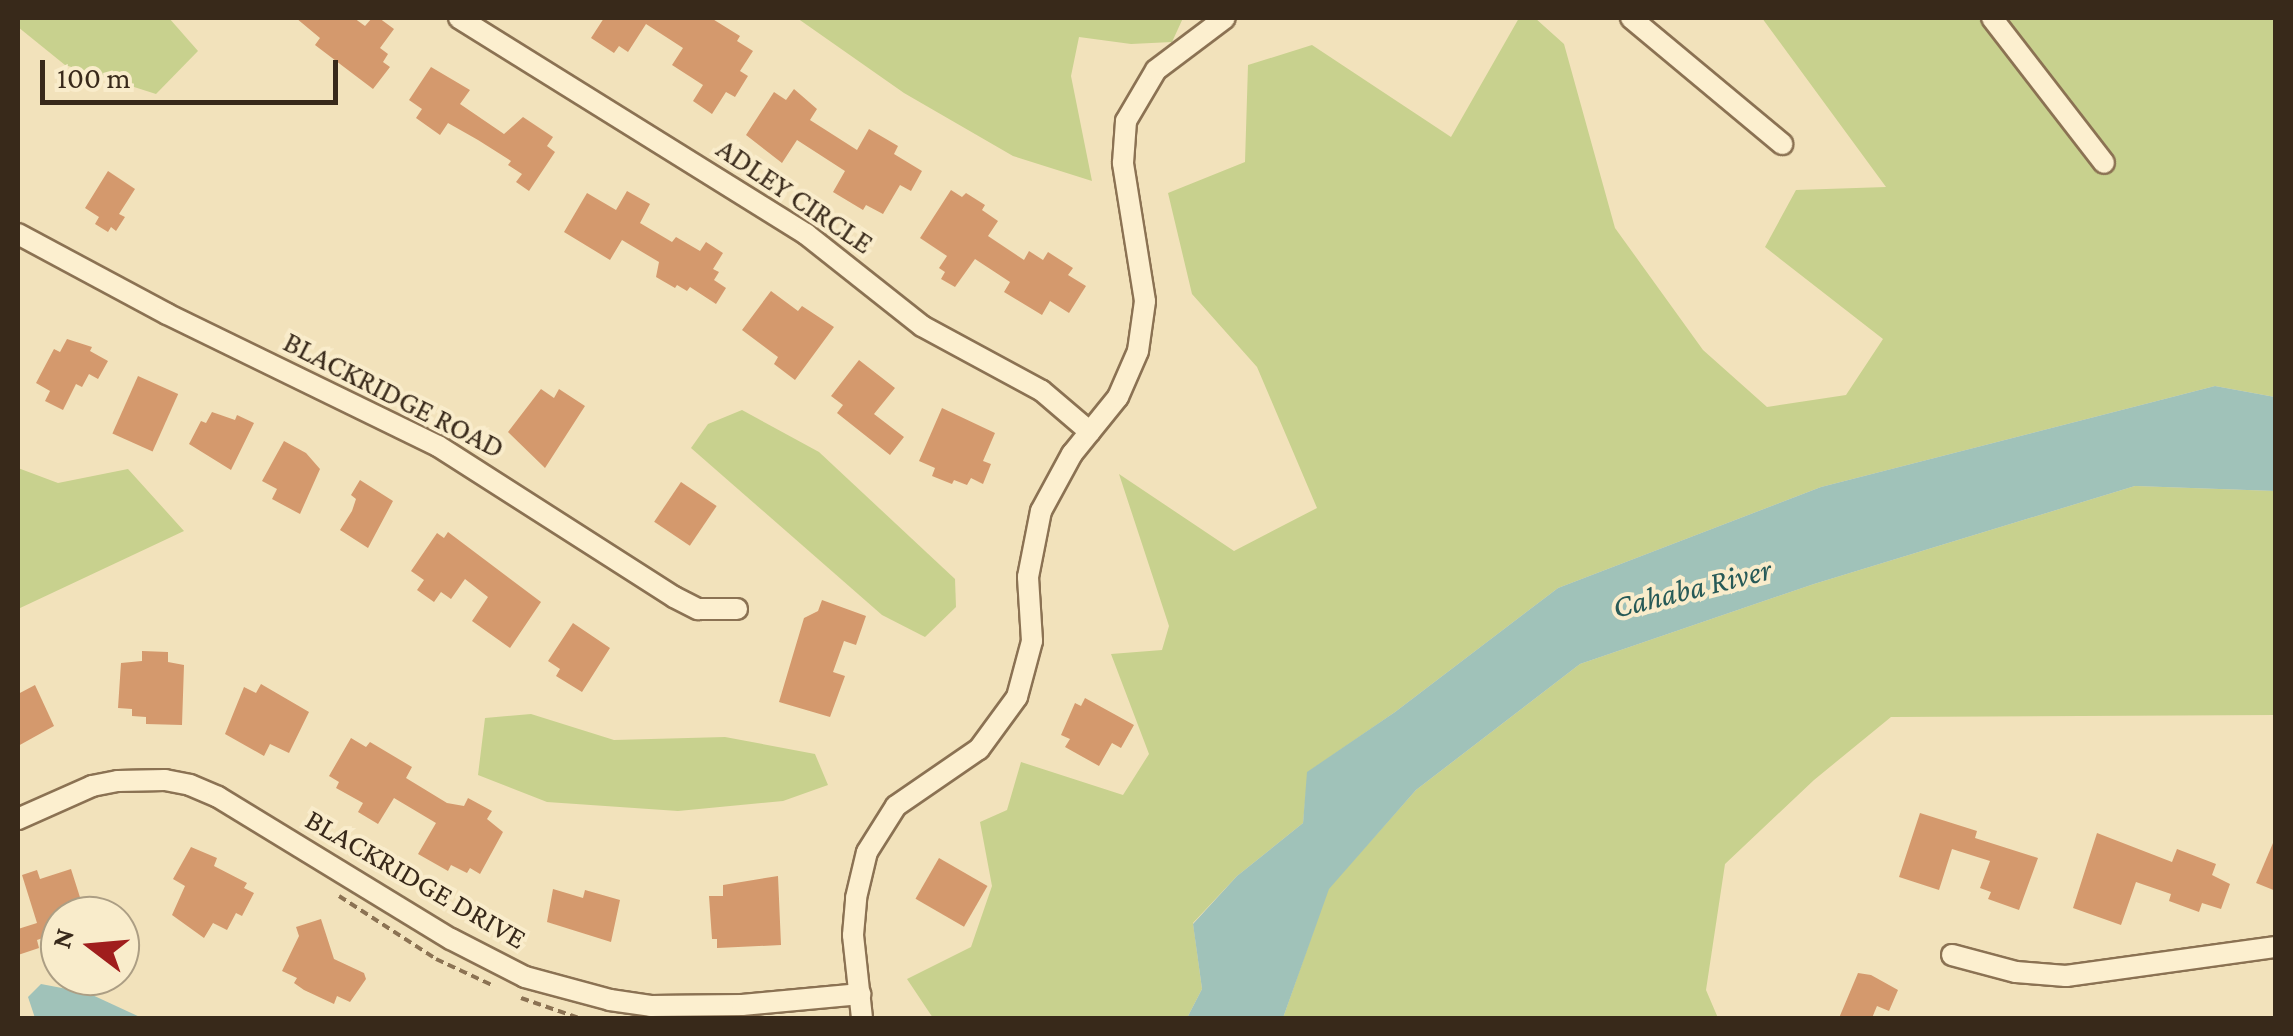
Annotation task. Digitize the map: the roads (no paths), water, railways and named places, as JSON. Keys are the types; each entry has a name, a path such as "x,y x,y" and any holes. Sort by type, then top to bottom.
{"street":[{"name":"ADLEY CIRCLE","path":"459,18 806,234 922,326 1042,391 1090,432"},
{"path":"862,1018 853,935 856,898 867,852 896,806 979,749 1016,696 1032,641 1030,551 1057,477 1118,398 1143,327 1144,288 1123,164 1126,121 1156,70 1225,18"},
{"path":"1631,18 1782,144"},
{"path":"1992,18 2104,163"},
{"name":"BLACKRIDGE ROAD","path":"18,234 167,314 438,446 674,597 698,609 737,609"},
{"name":"BLACKRIDGE DRIVE","path":"18,819 92,786 118,780 165,780 218,797 450,938 525,977 610,1000 665,1006 860,994"},
{"path":"1952,954 2016,972 2066,976 2276,947"}],"water":[{"name":"Cahaba River","path":"2215,386 2275,397 2275,491 2135,486 1814,584 1580,664 1416,790 1329,889 1283,1018 1187,1018 1202,989 1193,924 1237,876 1303,823 1307,772 1395,712 1558,588 1821,487"},
{"path":"40,985 40,996 94,996 142,1018 35,1018 28,997"}]}
